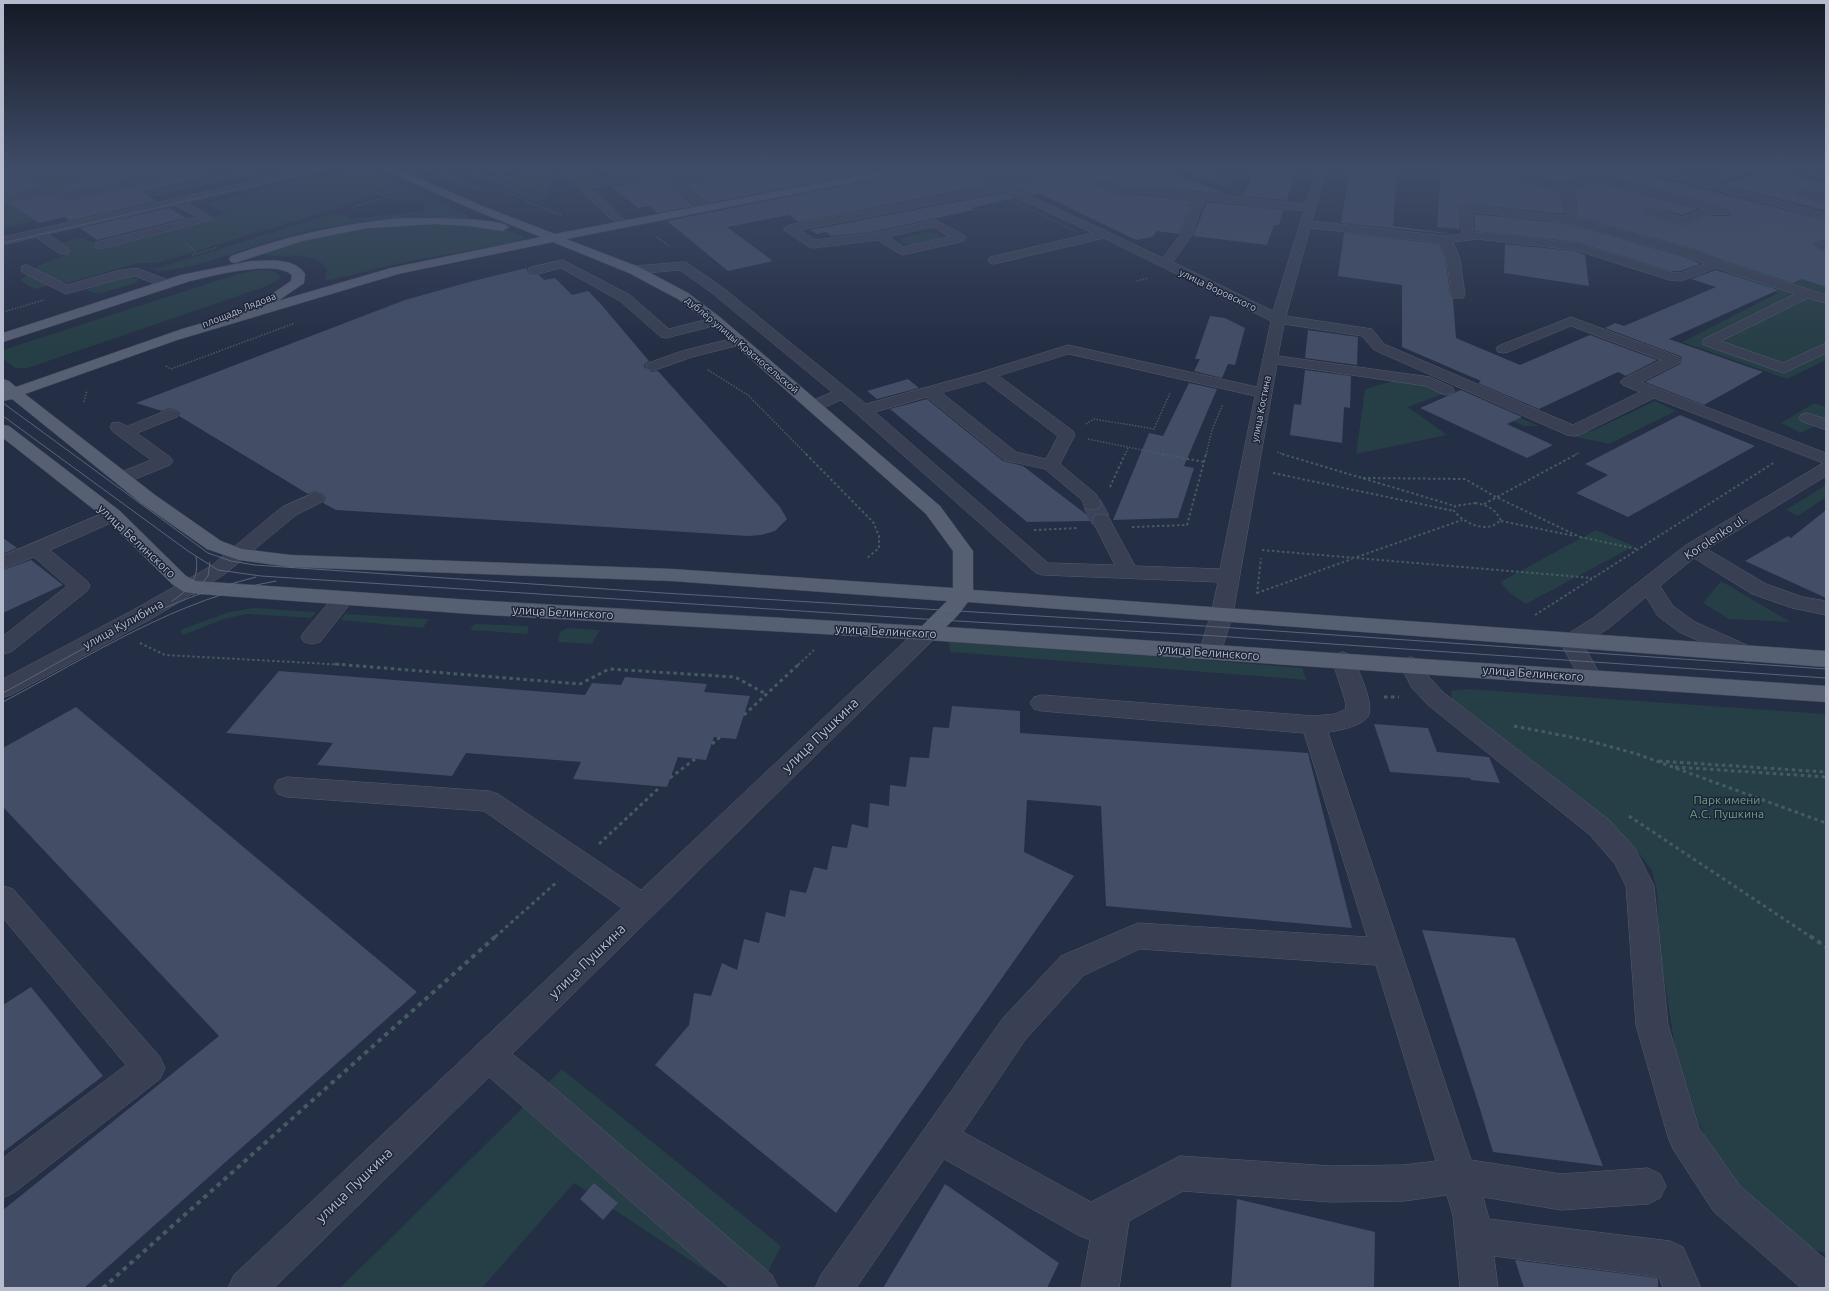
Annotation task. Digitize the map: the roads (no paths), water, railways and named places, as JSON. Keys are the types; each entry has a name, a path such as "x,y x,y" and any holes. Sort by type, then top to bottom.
{"main road":[{"path":"186,278 242,256 276,245 349,228"},
{"path":"511,228 553,239"},
{"name":"дублёр улицы Красносельской","path":"527,228 634,270 683,296 716,321 933,510 963,551 963,594"},
{"path":"173,337 396,271 599,228"},
{"name":"площадь Лядова","path":"3,338 186,278 251,265 273,265 291,268 299,274 297,283 275,297 173,337 7,391"},
{"path":"7,391 195,533 214,545 239,554 290,561 672,576 963,594 1571,642 1826,659"},
{"name":"улица Белинского","path":"3,430 113,515 179,580 191,586 227,591 343,599 927,633 1343,660 1826,694"},
{"path":"3,441 23,446"},
{"path":"927,633 951,610 963,594"}],"street":[{"path":"3,241 59,228"},
{"path":"100,245 167,228"},
{"path":"797,228 789,230 813,244 879,236 912,228"},
{"path":"879,236 902,251 960,238 944,228"},
{"name":"улица Воровского","path":"1092,228 1278,319 1367,332 1379,347 1573,431 1653,392"},
{"path":"1165,264 1186,235 1188,228"},
{"name":"улица Костина","path":"1210,652 1222,614 1230,576 1278,319 1305,228"},
{"path":"1343,228 1445,240 1477,236 1576,247 1670,276 1681,277 1716,264"},
{"path":"1467,228 1468,237"},
{"path":"1601,228 1693,254 1716,264 1826,299"},
{"path":"38,233 64,251"},
{"path":"994,260 1105,234"},
{"path":"1445,240 1449,246 1456,269 1458,295"},
{"path":"634,270 683,266 717,290 863,410 1043,569 1230,576"},
{"path":"537,274 573,269 625,298 666,334 716,321"},
{"path":"27,270 66,290 122,274 136,272 166,284"},
{"path":"1807,293 1709,342 1784,368 1826,347"},
{"path":"1503,349 1571,321 1674,360 1628,382 1826,459"},
{"path":"650,362 739,341"},
{"path":"863,410 987,375 1068,350 1264,393"},
{"path":"1271,359 1430,382 1564,441"},
{"path":"987,375 1067,435 1051,465"},
{"path":"930,391 1010,456 1051,465 1096,512 1128,572"},
{"path":"813,406 842,394"},
{"path":"122,478 164,461 121,429 166,412"},
{"path":"1807,418 1826,425"},
{"name":"Korolenko ul.","path":"1571,642 1601,623 1693,549 1826,468"},
{"name":"улица Кулибина","path":"3,689 143,614 218,570 266,530 318,500"},
{"path":"3,563 113,515"},
{"path":"3,647 80,586 36,548"},
{"path":"1693,549 1759,589 1799,602 1826,608"},
{"path":"1649,585 1665,611 1687,626 1748,654"},
{"path":"312,637 343,599"},
{"name":"улица Пушкина","path":"247,1288 927,633"},
{"path":"1571,642 1591,678"},
{"path":"1042,703 1314,724 1339,722 1358,713 1357,700 1343,660"},
{"path":"1411,665 1420,682 1436,699 1599,827 1625,856 1640,886 1652,1025 1685,1137 1727,1199 1826,1284"},
{"path":"1314,724 1471,1216 1479,1288"},
{"path":"287,787 490,801 644,907"},
{"path":"3,898 149,1068 3,1180"},
{"path":"834,1288 1014,1029 1072,966 1138,936 1387,952"},
{"path":"488,1056 526,1086 759,1288"},
{"path":"938,1137 1091,1222 1180,1173 1331,1184 1404,1183 1459,1176 1561,1192 1648,1186"},
{"path":"1100,1288 1113,1210"},
{"path":"1473,1235 1670,1260 1682,1288"}],"tunnel":[{"path":"1092,504 1101,520"}],"tram line":[{"path":"3,243 67,228"},
{"path":"3,403 208,553 231,561 255,565 664,593 1219,627 1826,669"},
{"path":"3,416 188,551 210,565"},
{"path":"172,601 192,583 196,571 196,557"},
{"path":"193,595 208,576 210,565"},
{"path":"210,565 218,570 261,576 940,620 1216,636 1826,678"},
{"path":"3,693 94,642 141,619 197,595 222,586 256,577"},
{"path":"3,702 102,648 169,615 240,589 276,581"}],"park label":[{"name":"Парк имени А.С. Пушкина","path":"1727,806"}]}
